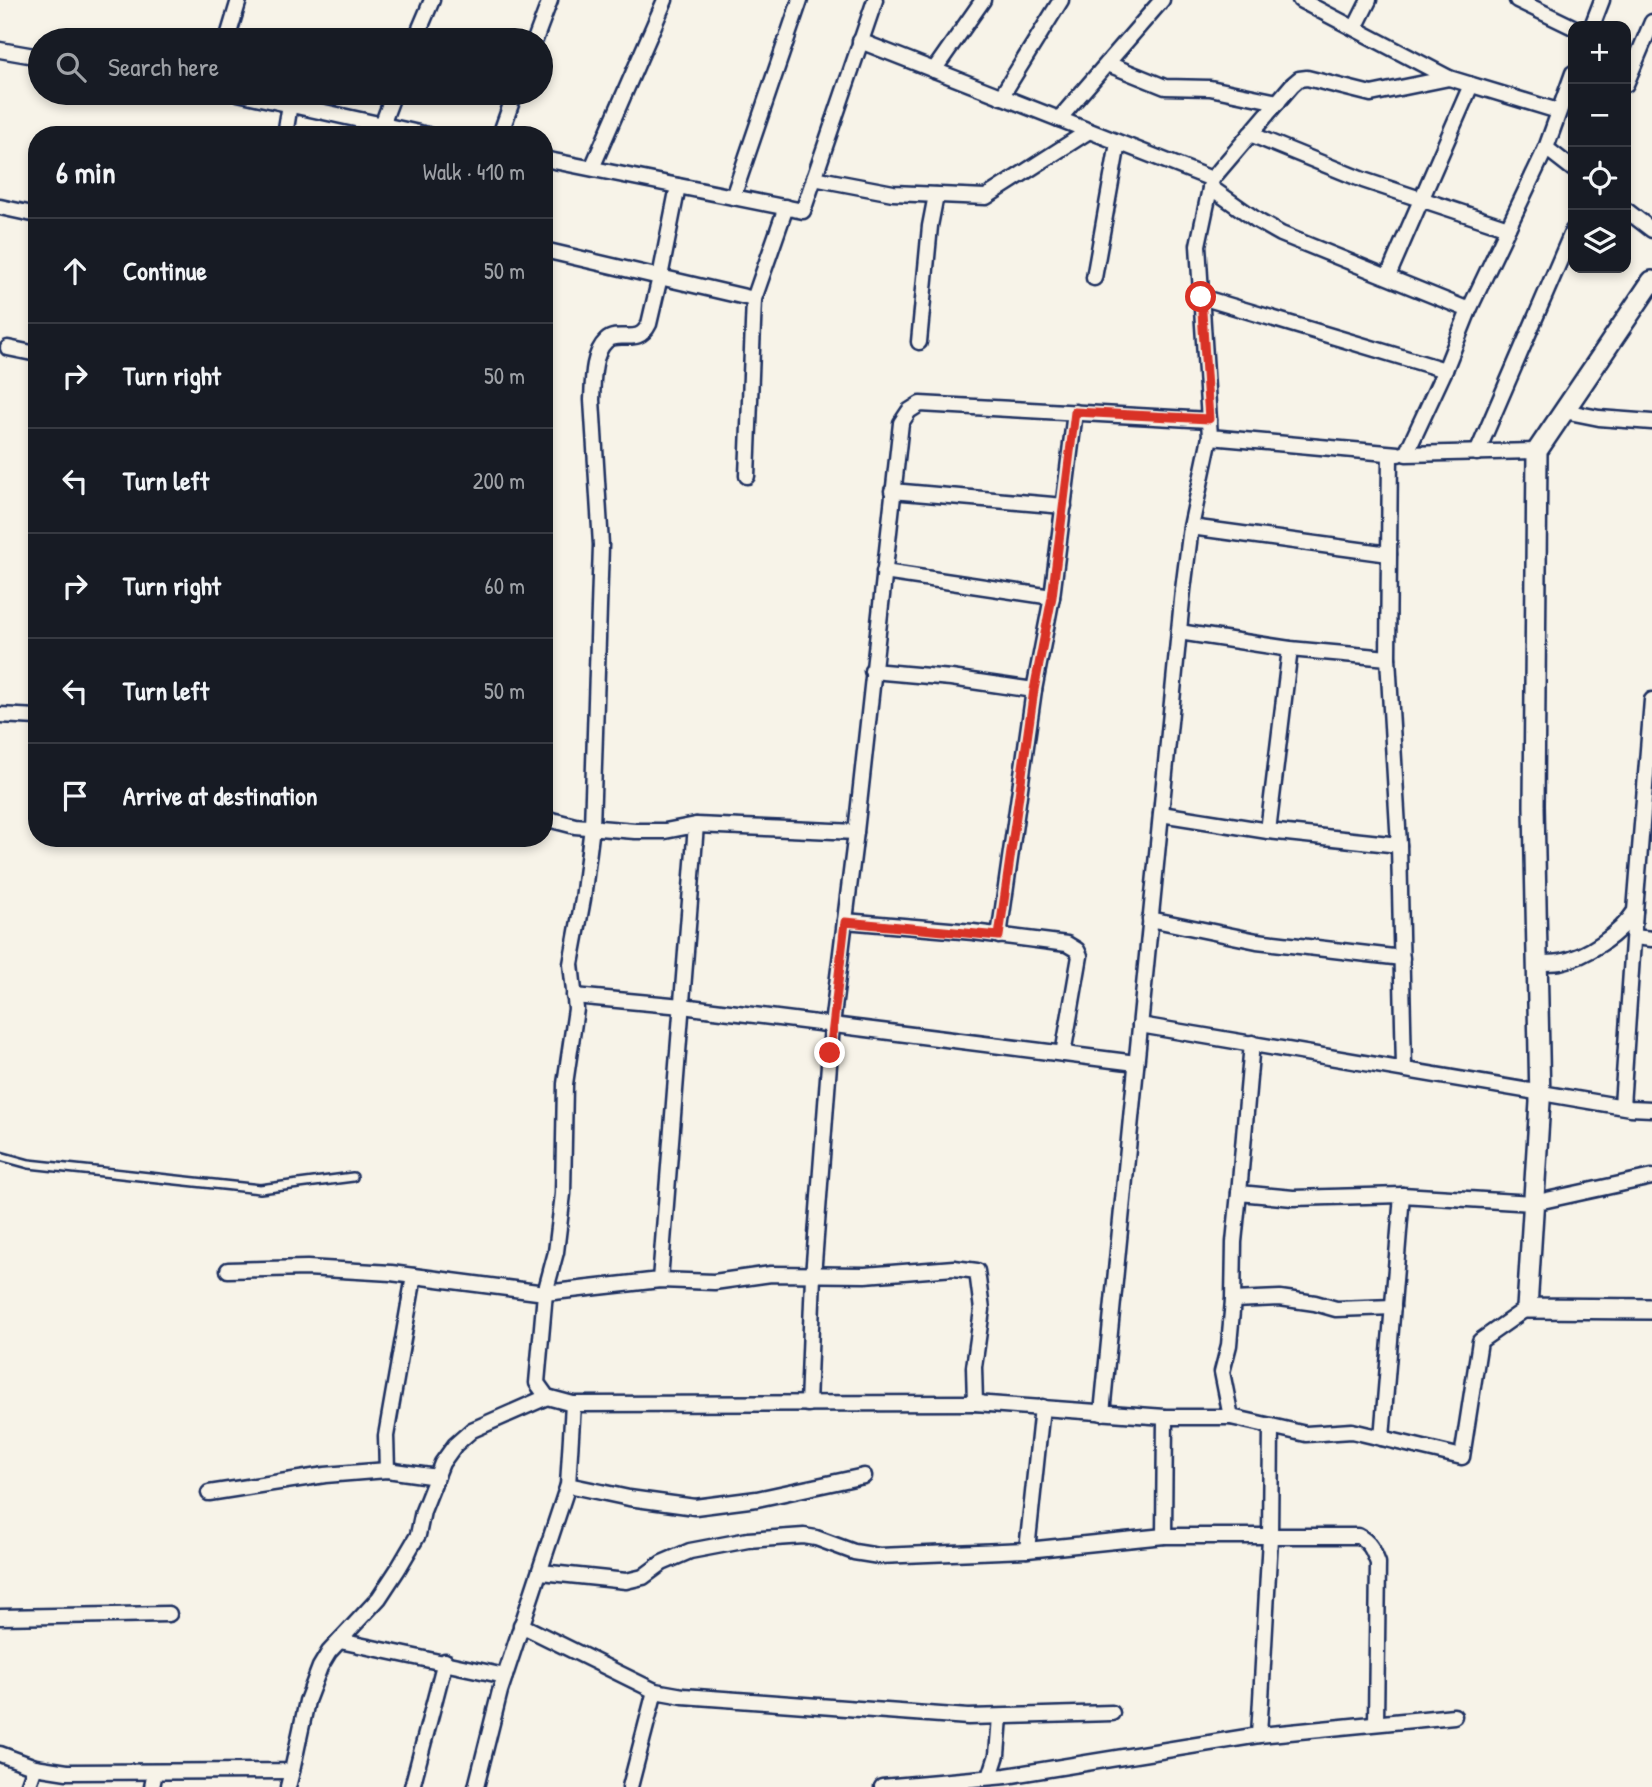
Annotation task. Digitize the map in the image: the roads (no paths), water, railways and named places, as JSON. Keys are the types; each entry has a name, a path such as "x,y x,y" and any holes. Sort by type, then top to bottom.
{"street":[{"path":"231,28 239,0"},
{"path":"420,28 432,0"},
{"path":"540,28 550,0"},
{"path":"592,168 665,0"},
{"path":"733,197 800,0"},
{"path":"553,161 803,211 874,0"},
{"path":"934,70 984,0"},
{"path":"1001,97 1061,0"},
{"path":"1059,119 1162,0"},
{"path":"1300,0 1449,78 1558,111"},
{"path":"1355,29 1368,0"},
{"path":"1517,0 1568,25"},
{"path":"1594,21 1602,0"},
{"path":"1631,72 1652,22"},
{"path":"860,41 1089,131 1211,183 1258,222 1281,234 1469,310"},
{"path":"0,50 28,55"},
{"path":"1108,64 1165,87 1210,89 1278,102"},
{"path":"1102,1413 1179,632 1191,527 1210,437 1198,245 1211,183 1299,79 1307,78 1371,94 1449,78"},
{"path":"1406,454 1469,310 1546,148 1569,84"},
{"path":"1388,276 1471,85"},
{"path":"286,126 290,105"},
{"path":"294,105 387,126"},
{"path":"382,125 390,105"},
{"path":"503,126 511,105"},
{"path":"814,178 893,193 986,197 1089,131"},
{"path":"1250,134 1329,167 1507,228"},
{"path":"1094,278 1118,143"},
{"path":"1546,148 1568,165"},
{"path":"547,1397 537,1383 536,1371 545,1293 556,1252 563,1194 565,1084 576,1009 571,964 592,827 601,545 592,400 593,376 606,341 635,337 646,331 678,186"},
{"path":"919,342 930,226 936,195"},
{"path":"0,207 28,213"},
{"path":"747,476 754,299 786,207"},
{"path":"1631,214 1652,230"},
{"path":"1477,453 1568,242"},
{"path":"553,252 754,299"},
{"path":"1527,1308 1540,1091 1534,806 1537,451 1652,281"},
{"path":"1201,297 1445,370"},
{"path":"8,348 28,352"},
{"path":"808,1404 813,1276 832,1025 901,423 909,411 920,404 1209,419"},
{"path":"1564,411 1600,418 1652,422"},
{"path":"999,936 1034,690 1052,597 1075,412"},
{"path":"1210,437 1390,454 1537,451"},
{"path":"1390,454 1388,658 1399,845 1404,1068"},
{"path":"892,491 1064,506"},
{"path":"1191,527 1389,554"},
{"path":"884,572 1052,597"},
{"path":"1179,632 1290,649 1388,658"},
{"path":"1268,831 1290,649"},
{"path":"872,671 951,678 1034,690"},
{"path":"1622,1106 1637,882 1649,774 1652,700"},
{"path":"0,715 28,717"},
{"path":"1161,814 1268,831 1399,845"},
{"path":"553,820 592,827 665,831 696,825 856,832"},
{"path":"660,1280 696,825"},
{"path":"1637,882 1652,881"},
{"path":"1537,963 1560,962 1584,954 1625,923 1635,911"},
{"path":"1150,919 1257,941 1402,958"},
{"path":"845,922 1067,944 1077,950 1080,956 1063,1054"},
{"path":"1634,937 1652,939"},
{"path":"575,996 682,1006 1136,1063"},
{"path":"1140,1025 1652,1109"},
{"path":"1231,1417 1222,1372 1233,1300 1234,1242 1252,1043"},
{"path":"1239,1193 1293,1198 1402,1195 1533,1203 1652,1177"},
{"path":"1382,1438 1402,1195"},
{"path":"228,1270 307,1268 414,1276 545,1293 660,1280 714,1282 771,1274 865,1275 954,1268 977,1271 982,1310 974,1367 975,1403 981,1404"},
{"path":"387,1470 386,1436 414,1276"},
{"path":"1233,1300 1280,1298 1336,1309 1393,1307"},
{"path":"288,1787 311,1690 320,1667 329,1652 379,1598 398,1569 418,1535 423,1511 442,1463 455,1445 472,1430 547,1397 573,1404 981,1404 1165,1417 1231,1417 1306,1434 1352,1432 1462,1457 1480,1341 1527,1308 1652,1309"},
{"path":"481,1786 505,1675 568,1485 573,1404"},
{"path":"1027,1550 1042,1407"},
{"path":"1164,1536 1165,1417"},
{"path":"1259,1735 1270,1538 1271,1426"},
{"path":"209,1493 325,1475 387,1470 437,1477"},
{"path":"568,1485 629,1498 695,1507 757,1499 864,1476"},
{"path":"541,1572 626,1581 643,1577 662,1563 690,1551 748,1540 804,1536 853,1552 879,1556 1027,1550 1164,1536 1270,1538 1358,1535 1373,1548 1378,1563 1376,1722"},
{"path":"0,1617 169,1614"},
{"path":"521,1625 655,1691 683,1696 968,1717 1112,1713"},
{"path":"340,1641 505,1675"},
{"path":"412,1787 445,1661"},
{"path":"630,1787 655,1691"},
{"path":"882,1787 990,1777 1259,1735 1454,1716"},
{"path":"990,1777 999,1742 1000,1717"},
{"path":"0,1754 35,1767 67,1772 292,1771"},
{"path":"28,1787 35,1767"},
{"path":"152,1787 155,1772"}],"lane":[{"path":"0,1156 29,1164 260,1189 353,1177"}]}
